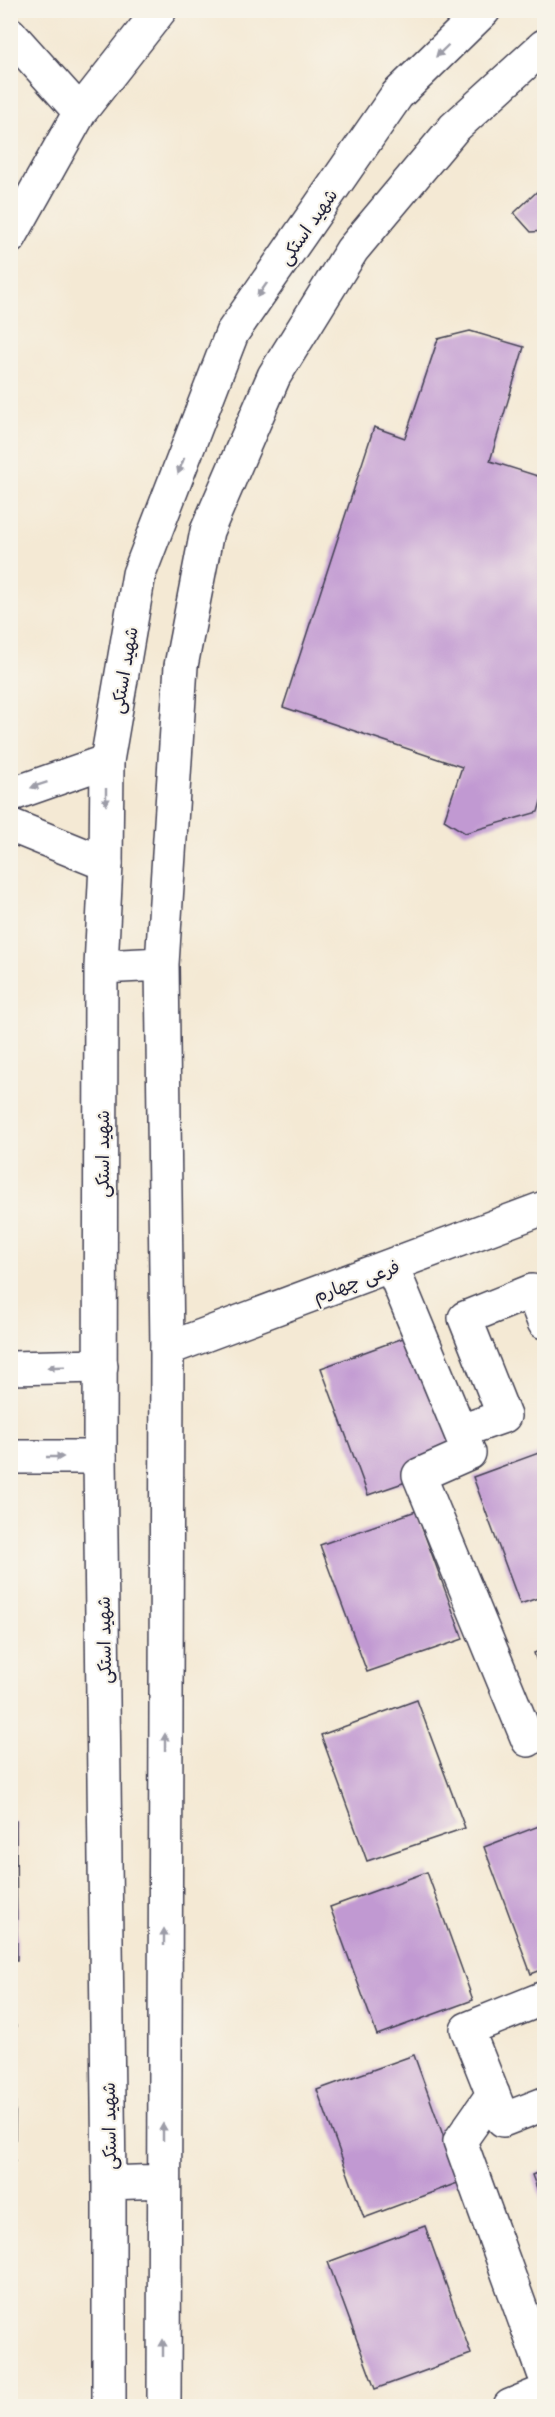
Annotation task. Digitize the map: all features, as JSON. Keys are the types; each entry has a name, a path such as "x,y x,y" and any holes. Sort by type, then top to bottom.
{"main road":[{"path":"10,237 80,112 160,10"},
{"name":"شهید استکی","path":"109,2406 109,2183 100,1457 101,967 106,864 107,762 139,574 232,333 397,95 484,10"},
{"path":"10,34 80,112"},
{"path":"164,2406 167,1349 162,964 182,666 207,531 274,376 352,250 454,128 544,46"},
{"path":"10,795 107,762"},
{"path":"10,825 106,864"},
{"path":"101,967 162,964"},
{"name":"فرعی چهارم","path":"167,1349 392,1267 544,1208"},
{"path":"392,1267 469,1453 419,1475 528,1740"},
{"path":"461,1431 504,1416 465,1318 532,1291 544,1322"},
{"path":"10,1368 101,1366"},
{"path":"10,1457 100,1457"},
{"path":"544,1998 466,2030 503,2120 544,2104"},
{"path":"493,2094 460,2141 544,2373"},
{"path":"109,2183 163,2181"},
{"path":"510,2406 544,2392"}],"building":[{"path":"544,185 544,231 531,232 514,213"},
{"path":"470,331 524,347 490,461 544,478 544,791 538,812 465,833 444,820 462,767 283,707 374,427 405,438 438,339"},
{"path":"417,1333 464,1462 368,1495 321,1368"},
{"path":"544,1451 544,1596 520,1604 473,1477"},
{"path":"416,1511 463,1639 367,1672 320,1545"},
{"path":"544,1649 544,1682 534,1653"},
{"path":"417,1700 465,1828 367,1861 321,1735"},
{"path":"10,1821 16,1821 17,1960 10,1960"},
{"path":"544,1824 544,1969 531,1974 484,1847"},
{"path":"427,1872 473,2000 377,2035 330,1907"},
{"path":"10,2026 16,2026 15,2161 10,2161"},
{"path":"414,2055 460,2182 364,2218 317,2090"},
{"path":"544,2170 544,2207 532,2175"},
{"path":"425,2226 471,2354 375,2389 328,2262"}]}
